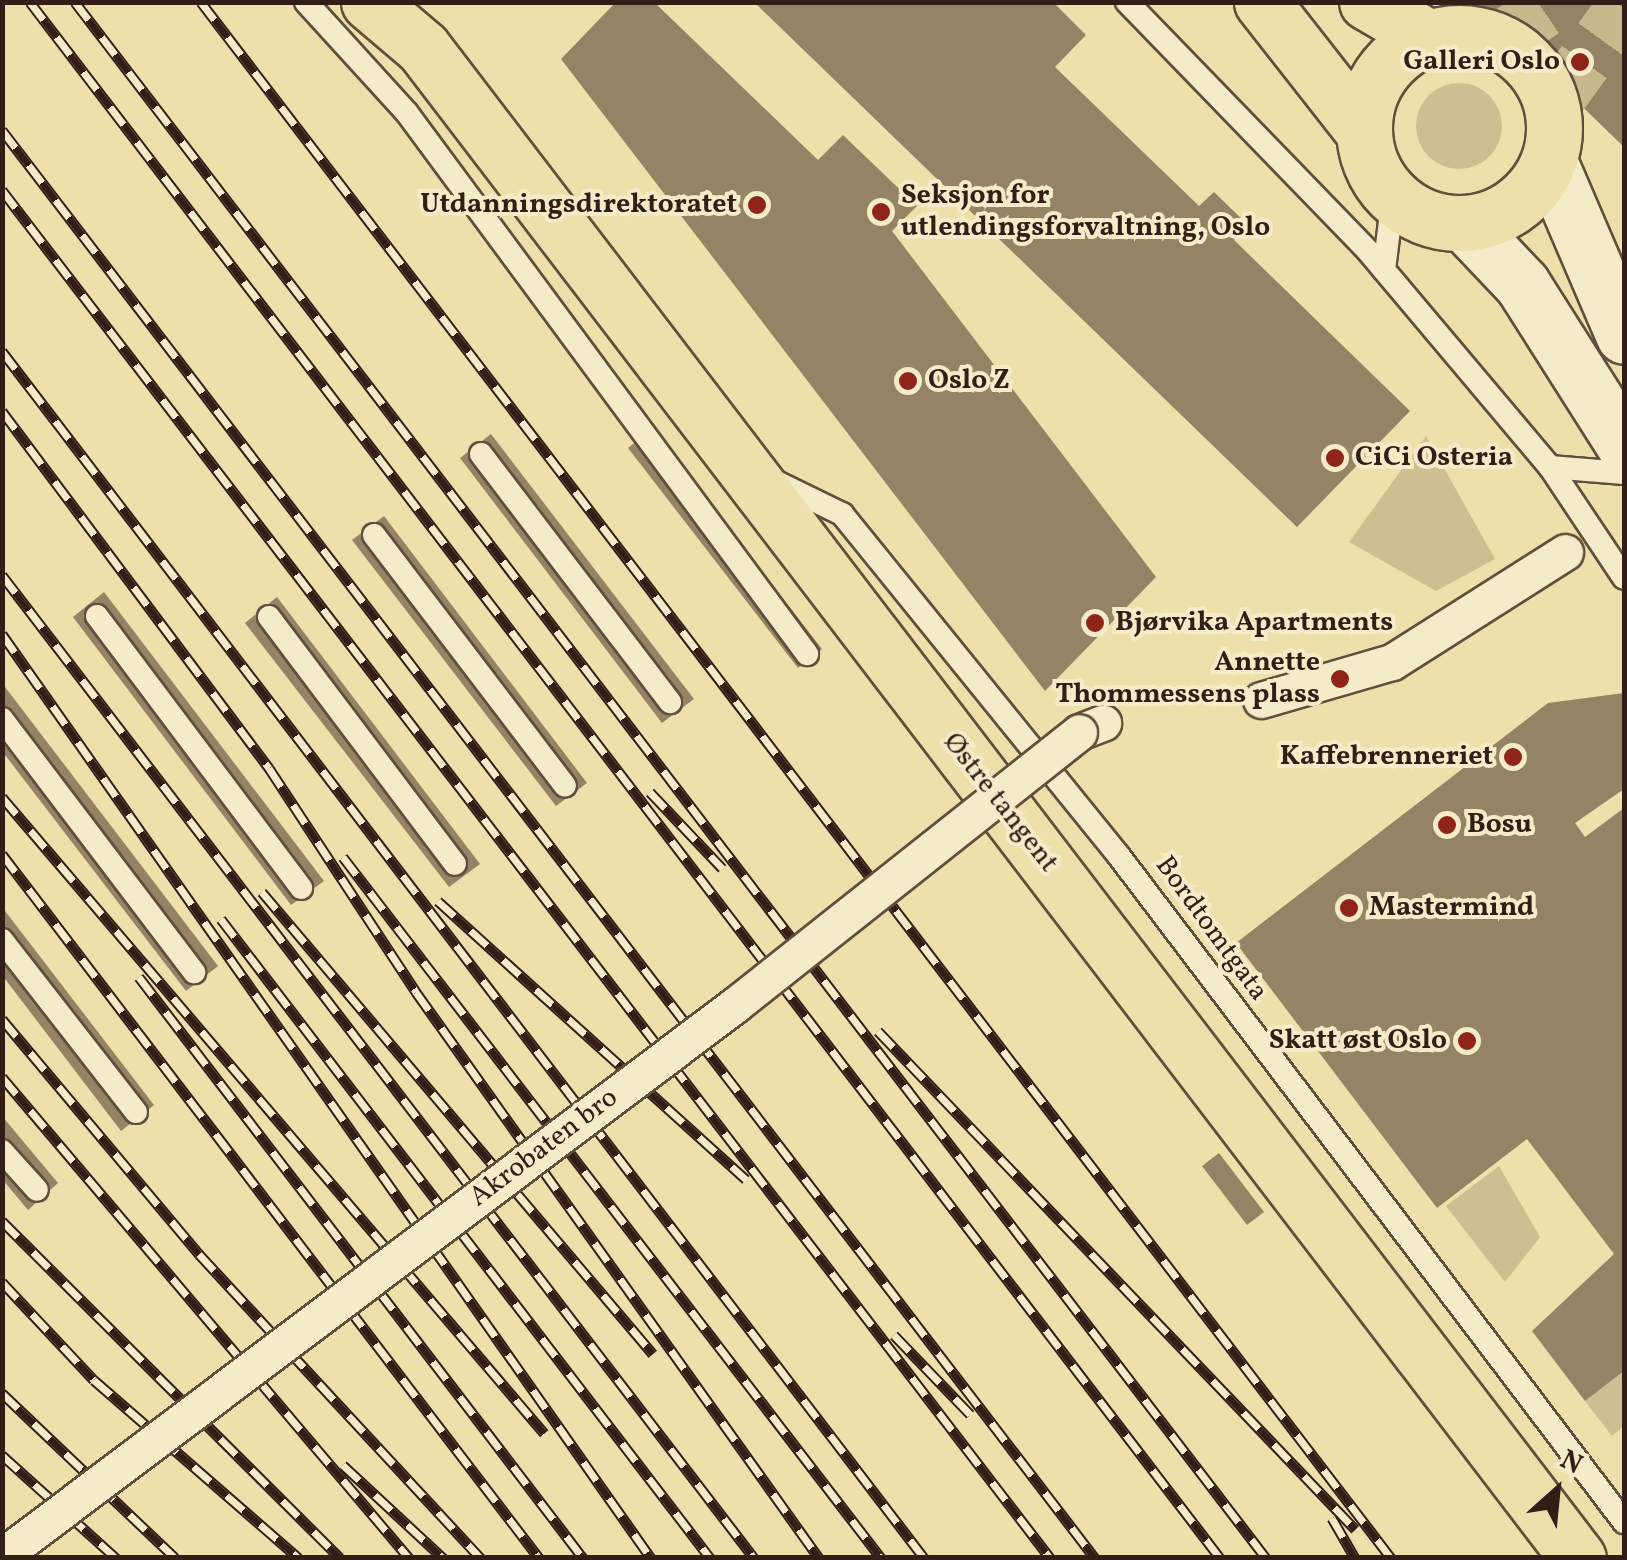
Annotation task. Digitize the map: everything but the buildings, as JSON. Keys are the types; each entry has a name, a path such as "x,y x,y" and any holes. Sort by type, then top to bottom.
{"highway":[{"name":"Østre tangent","path":"369,2 417,26 743,470 1578,1558"},
{"path":"1262,2 1364,132 1393,197 1426,218 1465,224 1516,205 1549,161 1552,106 1532,66 1475,34 1419,30 1367,2"},
{"path":"1364,132 1374,84 1419,30"}],"street":[{"path":"1549,161 1624,336"},
{"path":"1465,224 1522,284 1624,445"},
{"path":"1260,700 1392,662 1565,552"},
{"name":"Akrobaten bro","path":"2,1556 736,1004 1091,727"}],"lane":[{"path":"306,2 407,113 807,654"},
{"path":"1127,2 1384,270 1550,467 1624,578"},
{"path":"1384,270 1393,197"},
{"path":"481,454 670,702"},
{"path":"1550,467 1624,473"},
{"name":"Bordtomtgata","path":"743,470 842,514 1120,856 1624,1522"},
{"path":"374,535 565,786"},
{"path":"97,616 301,888"},
{"path":"269,616 455,864"},
{"path":"2,720 194,972"},
{"path":"2,940 136,1112"},
{"path":"2,1151 37,1190"}],"shaded area":[{"path":"1451,83 1467,83 1490,95 1499,109 1499,143 1490,157 1467,169 1451,169 1435,162 1423,150 1416,134 1416,118 1423,102 1435,90"},
{"path":"1426,436 1495,559 1436,591 1349,542"},
{"path":"1499,1166 1540,1237 1505,1282 1446,1206"},
{"path":"1624,1371 1624,1426 1612,1436 1585,1401"}],"tunnel":[{"path":"1498,41 1555,2"},
{"path":"1552,106 1624,7"}],"railway":[{"path":"30,2 1220,1558"},
{"path":"75,2 1266,1558"},
{"path":"201,2 1391,1558"},
{"path":"2,130 1095,1558"},
{"path":"2,190 1050,1558"},
{"path":"2,351 924,1558"},
{"path":"2,411 269,768 416,992 819,1558"},
{"path":"2,575 754,1558"},
{"path":"2,634 651,1558"},
{"path":"650,792 722,868"},
{"path":"2,797 544,1433"},
{"path":"2,854 539,1558"},
{"path":"343,857 881,1558"},
{"path":"262,892 653,1354"},
{"path":"438,901 746,1179"},
{"path":"221,919 710,1558"},
{"path":"139,977 583,1558"},
{"path":"2,1019 199,1254 481,1558"},
{"path":"878,1031 1355,1529"},
{"path":"2,1077 409,1558"},
{"path":"2,1221 340,1558"},
{"path":"2,1282 94,1380 299,1558"},
{"path":"894,1335 970,1414"},
{"path":"2,1393 175,1558"},
{"path":"2,1455 116,1558"},
{"path":"343,1465 443,1558"},
{"path":"1332,1518 1355,1558"}],"place":[{"name":"Galleri Oslo","path":"1580,62"},
{"name":"Utdanningsdirektoratet","path":"757,205"},
{"name":"Seksjon for utlendingsforvaltning, Oslo","path":"881,212"},
{"name":"Oslo Z","path":"908,381"},
{"name":"CiCi Osteria","path":"1335,458"},
{"name":"Bjørvika Apartments","path":"1095,623"},
{"name":"Annette Thommessens plass","path":"1340,679"},
{"name":"Kaffebrenneriet","path":"1513,757"},
{"name":"Bosu","path":"1447,825"},
{"name":"Mastermind","path":"1349,908"},
{"name":"Skatt øst Oslo","path":"1467,1041"}]}
